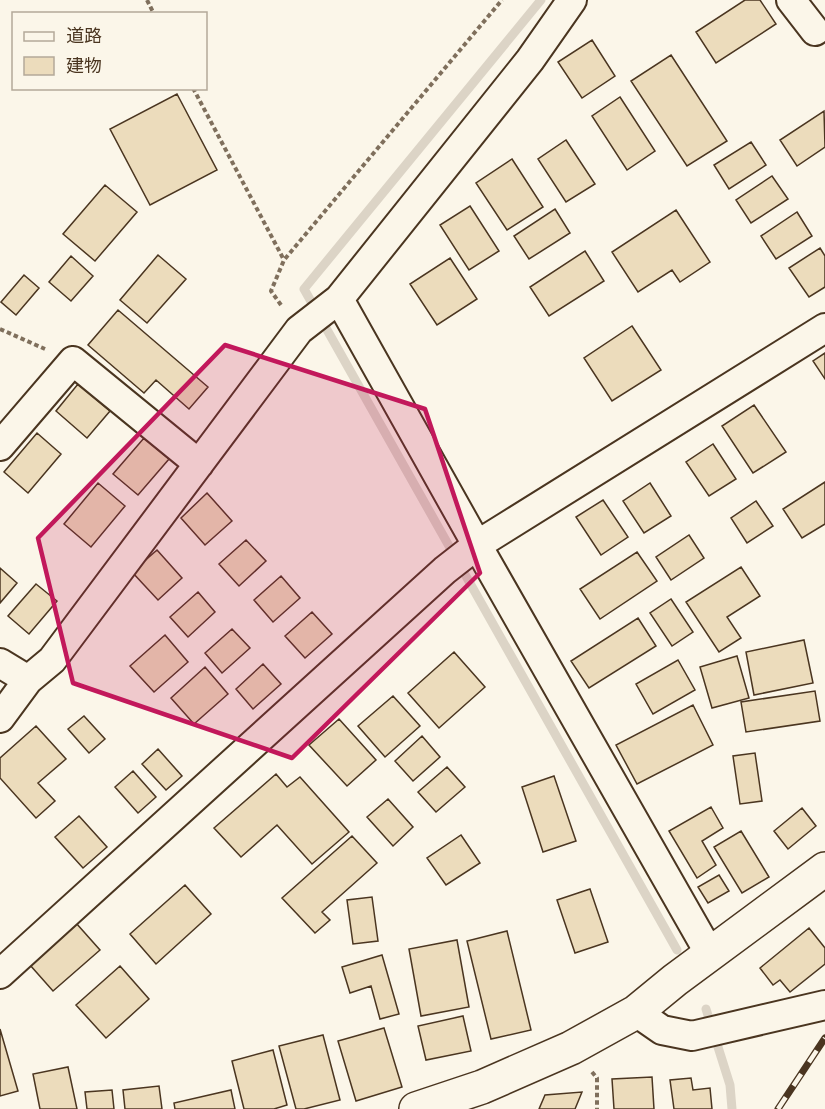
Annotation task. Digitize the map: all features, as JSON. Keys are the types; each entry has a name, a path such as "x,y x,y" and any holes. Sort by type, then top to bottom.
{"street":[{"path":"0,718 28,680 52,660 299,330 339,298 530,60 572,0"},
{"path":"791,0 815,31"},
{"path":"339,298 710,954"},
{"path":"0,974 445,570 477,545 825,328"},
{"path":"0,447 74,361 199,464"},
{"path":"0,663 28,680"},
{"path":"416,1109 482,1087 571,1048 636,1012 825,869"},
{"path":"636,1012 662,1030 692,1036 825,1005"}],"path":[{"path":"299,330 271,291 284,260 502,0"},
{"path":"195,90 284,260"},
{"path":"0,329 74,361"}],"highlighted area":[{"path":"225,345 425,409 480,573 292,758 73,683 38,538"}],"building":[{"path":"745,0 760,0 776,24 716,63 696,32"},
{"path":"592,40 615,76 582,98 558,62"},
{"path":"671,55 727,141 687,166 631,81"},
{"path":"177,94 217,170 150,205 110,129"},
{"path":"620,97 655,151 627,170 592,116"},
{"path":"824,111 825,147 797,166 780,140"},
{"path":"566,140 595,184 566,202 538,159"},
{"path":"751,142 766,165 729,189 714,165"},
{"path":"512,159 543,207 507,230 476,183"},
{"path":"772,176 788,199 751,223 736,200"},
{"path":"105,185 137,212 95,261 63,234"},
{"path":"470,206 499,251 469,270 440,225"},
{"path":"555,209 570,233 529,259 514,236"},
{"path":"676,210 710,262 680,282 672,270 638,292 612,252"},
{"path":"797,212 812,236 776,259 761,236"},
{"path":"820,248 825,256 825,287 809,297 789,268"},
{"path":"585,251 604,281 549,316 530,287"},
{"path":"158,255 186,279 147,323 120,300"},
{"path":"71,256 93,276 71,301 49,282"},
{"path":"450,258 477,299 437,325 410,284"},
{"path":"24,275 39,288 16,315 1,302"},
{"path":"118,310 208,387 189,409 156,380 144,393 88,345"},
{"path":"632,326 661,370 612,401 584,358"},
{"path":"825,353 825,379 813,361"},
{"path":"78,384 110,411 87,438 56,411"},
{"path":"754,405 786,452 753,473 722,426"},
{"path":"37,433 61,454 28,493 4,472"},
{"path":"144,438 169,459 138,495 113,474"},
{"path":"713,444 736,479 709,496 686,462"},
{"path":"825,482 825,524 802,538 783,509"},
{"path":"98,483 125,506 91,547 64,524"},
{"path":"650,483 671,516 644,533 623,501"},
{"path":"207,493 232,521 205,545 181,518"},
{"path":"603,500 628,537 601,555 576,517"},
{"path":"756,501 773,526 747,543 731,518"},
{"path":"689,535 704,558 671,580 656,557"},
{"path":"246,540 266,561 239,586 219,564"},
{"path":"157,550 182,578 158,600 132,572"},
{"path":"637,552 657,581 600,619 580,589"},
{"path":"741,567 760,596 727,617 741,638 719,652 686,602"},
{"path":"0,568 17,583 0,603"},
{"path":"281,576 300,598 273,622 254,600"},
{"path":"36,584 57,601 29,634 8,616"},
{"path":"198,592 215,612 188,637 170,617"},
{"path":"671,599 693,632 672,646 650,613"},
{"path":"312,612 332,634 305,658 285,636"},
{"path":"638,618 656,646 589,688 571,661"},
{"path":"232,629 250,648 222,673 205,653"},
{"path":"165,635 188,662 154,692 130,666"},
{"path":"804,640 813,683 754,695 746,652"},
{"path":"454,652 485,687 439,728 408,693"},
{"path":"737,656 749,698 712,708 700,667"},
{"path":"678,660 695,690 653,714 636,684"},
{"path":"263,664 281,684 253,709 236,689"},
{"path":"205,667 228,694 194,724 171,698"},
{"path":"815,691 820,721 746,732 741,702"},
{"path":"393,696 420,726 385,757 358,726"},
{"path":"693,705 713,745 637,784 616,745"},
{"path":"84,716 105,739 89,753 68,729"},
{"path":"339,719 376,760 347,786 309,745"},
{"path":"36,726 66,759 38,783 55,801 36,818 0,778 0,758"},
{"path":"422,736 440,757 413,781 395,761"},
{"path":"158,749 182,776 166,790 142,764"},
{"path":"755,753 762,801 740,804 733,756"},
{"path":"447,767 465,787 436,812 418,792"},
{"path":"133,771 156,797 138,813 115,787"},
{"path":"276,774 287,787 300,777 349,832 312,864 277,825 241,857 214,828"},
{"path":"554,776 576,841 543,852 522,787"},
{"path":"388,799 413,827 393,846 367,817"},
{"path":"711,807 723,828 702,841 716,865 697,878 669,831"},
{"path":"802,808 816,826 788,849 774,831"},
{"path":"79,816 107,847 83,868 55,837"},
{"path":"741,831 769,877 742,893 714,847"},
{"path":"461,835 480,863 446,885 427,858"},
{"path":"352,836 377,863 322,912 330,920 315,933 282,898"},
{"path":"719,875 729,891 708,903 698,887"},
{"path":"185,885 211,914 156,964 130,934"},
{"path":"590,889 608,942 575,953 557,900"},
{"path":"372,897 378,941 353,944 347,900"},
{"path":"76,923 100,950 53,991 30,965"},
{"path":"809,928 825,948 825,964 790,992 780,980 773,985 760,968"},
{"path":"507,931 531,1030 491,1039 467,941"},
{"path":"457,940 469,1007 421,1016 409,949"},
{"path":"382,955 399,1014 380,1019 371,986 350,993 342,967"},
{"path":"120,966 149,999 106,1038 76,1005"},
{"path":"463,1016 471,1051 426,1060 418,1026"},
{"path":"384,1028 402,1087 356,1101 338,1041"},
{"path":"0,1029 18,1091 0,1096"},
{"path":"323,1035 340,1100 296,1109 279,1046"},
{"path":"273,1050 287,1105 274,1109 244,1109 232,1061"},
{"path":"68,1067 77,1109 40,1109 33,1074"},
{"path":"652,1077 654,1109 614,1109 612,1079"},
{"path":"691,1078 693,1090 710,1088 712,1109 674,1109 670,1080"},
{"path":"159,1086 162,1109 125,1109 123,1090"},
{"path":"112,1090 114,1109 87,1109 85,1092"},
{"path":"231,1090 235,1109 175,1109 174,1103"},
{"path":"582,1092 575,1109 539,1109 545,1095"}],"waterway":[{"path":"541,0 304,289 677,950"},
{"path":"706,1009 730,1085 732,1109"}],"railway":[{"path":"778,1109 825,1038"}]}
